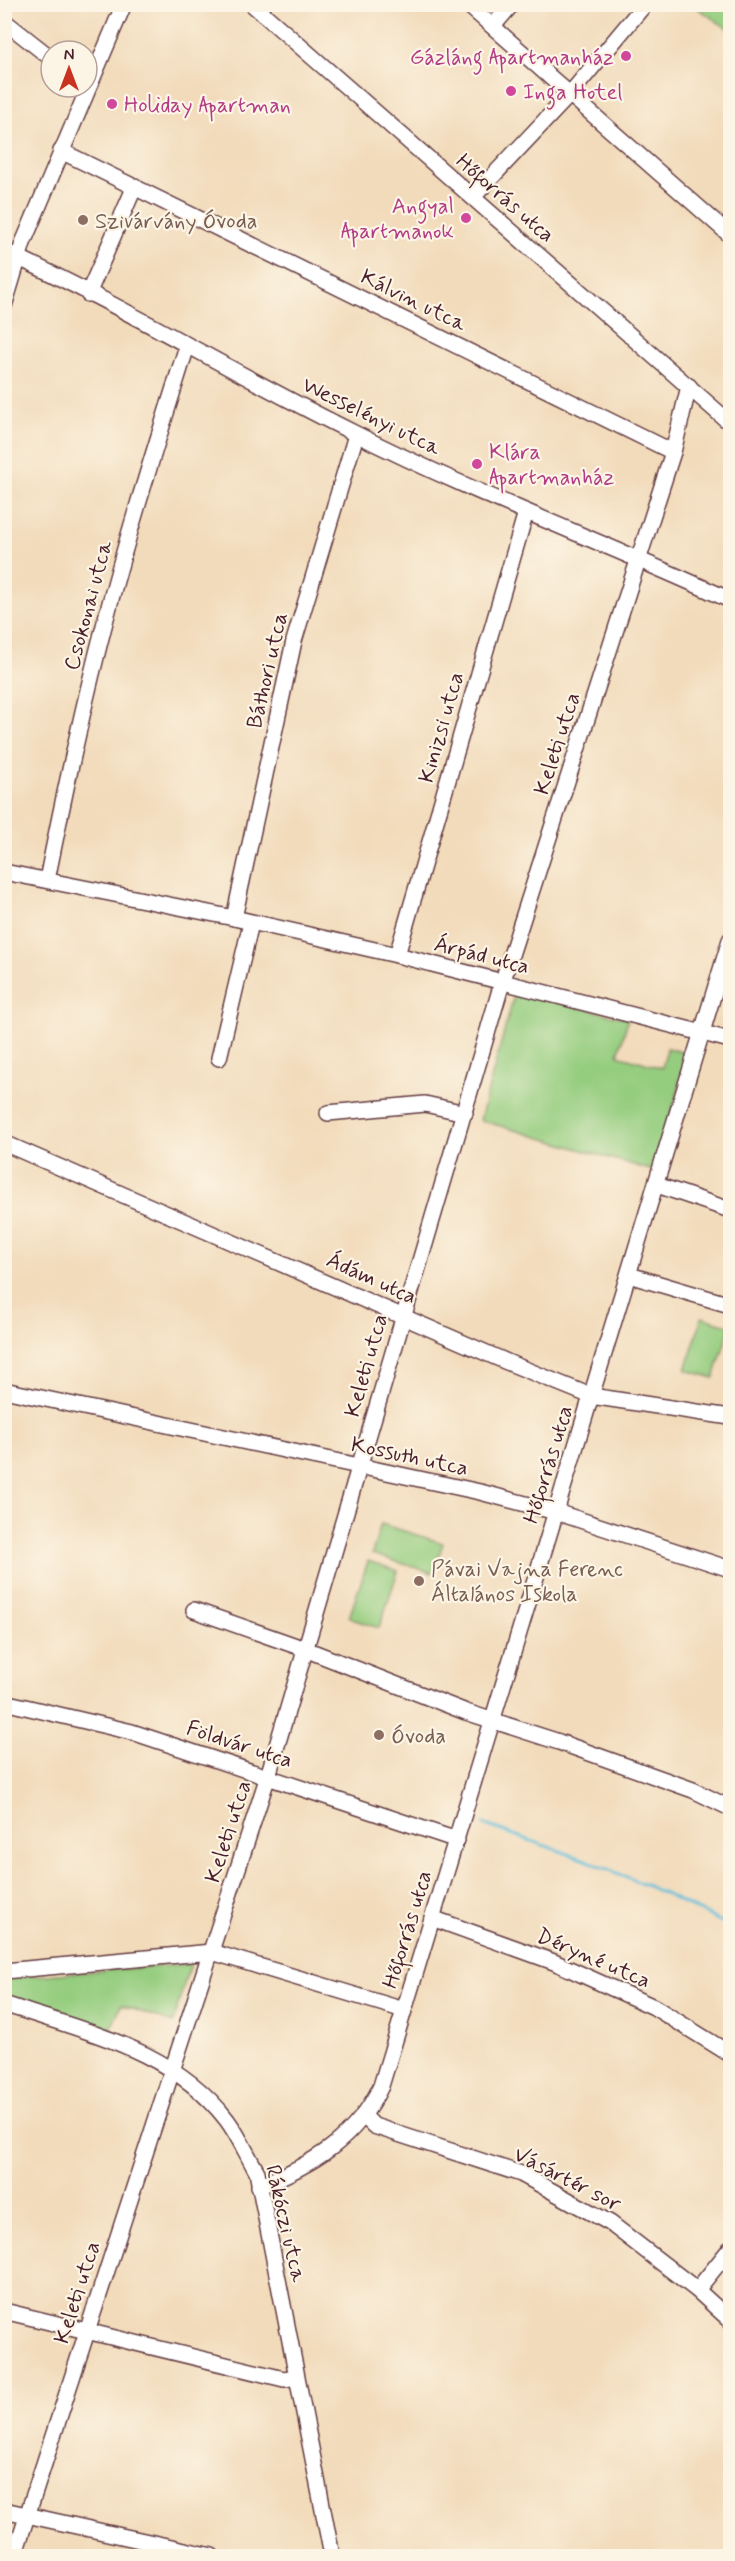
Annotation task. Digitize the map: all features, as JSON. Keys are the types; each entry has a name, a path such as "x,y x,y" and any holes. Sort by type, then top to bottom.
{"street":[{"path":"99,62 124,4"},
{"name":"Hőforrás utca","path":"252,4 730,423"},
{"path":"467,4 730,232"},
{"path":"492,26 512,4"},
{"path":"473,198 570,94 645,4"},
{"path":"4,21 39,49"},
{"path":"4,306 11,254 62,151 83,99"},
{"name":"Kálvin utca","path":"62,151 673,452"},
{"path":"88,294 135,186"},
{"name":"Wesselényi utca","path":"11,254 356,435 526,512 639,558 730,600"},
{"name":"Csokonai utca","path":"47,880 73,752 104,626 142,490 187,346"},
{"name":"Keleti utca","path":"14,2556 268,1776 502,983 673,452 689,386"},
{"name":"Báthori utca","path":"234,918 294,641 356,435"},
{"name":"Kinizsi utca","path":"398,955 526,512"},
{"name":"Árpád utca","path":"4,872 234,918 398,955 730,1040"},
{"path":"219,1058 251,922"},
{"name":"Hőforrás utca","path":"259,2186 310,2161 346,2137 381,2086 730,940"},
{"path":"328,1113 425,1104 465,1113"},
{"name":"Ádám utca","path":"4,1143 591,1396 730,1417"},
{"path":"657,1185 730,1210"},
{"path":"629,1275 730,1305"},
{"name":"Kossuth utca","path":"4,1390 480,1492 556,1512 730,1569"},
{"path":"194,1610 305,1649 466,1712 693,1790 730,1808"},
{"name":"Földvár utca","path":"4,1702 132,1732 457,1840"},
{"name":"Déryné utca","path":"432,1918 554,1962 644,2003 730,2054"},
{"path":"4,1971 212,1952 404,2010"},
{"name":"Rákóczi utca","path":"4,2004 143,2052 172,2068 204,2094 228,2122 257,2172 332,2556"},
{"name":"Vásártér sor","path":"363,2115 374,2126 521,2174 610,2223 697,2290 730,2320"},
{"path":"697,2290 730,2249"},
{"path":"4,2311 284,2379 296,2377"},
{"path":"4,2510 212,2556"}],"green space":[{"path":"693,5 730,5 730,30"},
{"path":"515,992 628,1019 618,1055 662,1068 667,1048 689,1054 654,1171 480,1120"},
{"path":"702,1317 730,1326 714,1378 686,1370"},
{"path":"381,1524 443,1543 433,1573 372,1554"},
{"path":"368,1561 398,1571 379,1628 349,1618"},
{"path":"190,1964 173,2023 121,2005 110,2031 5,1998 6,1978"}],"waterway":[{"path":"483,1824 586,1860 648,1886 730,1926"}],"place":[{"name":"Gázláng Apartmanház","path":"626,56"},
{"name":"Inga Hotel","path":"511,91"},
{"name":"Holiday Apartman","path":"112,104"},
{"name":"Angyal Apartmanok","path":"466,218"},
{"name":"Szivárvány Óvoda","path":"83,220"},
{"name":"Klára Apartmanház","path":"477,464"},
{"name":"Pávai Vajna Ferenc Általános Iskola","path":"419,1581"},
{"name":"Óvoda","path":"379,1735"}]}
